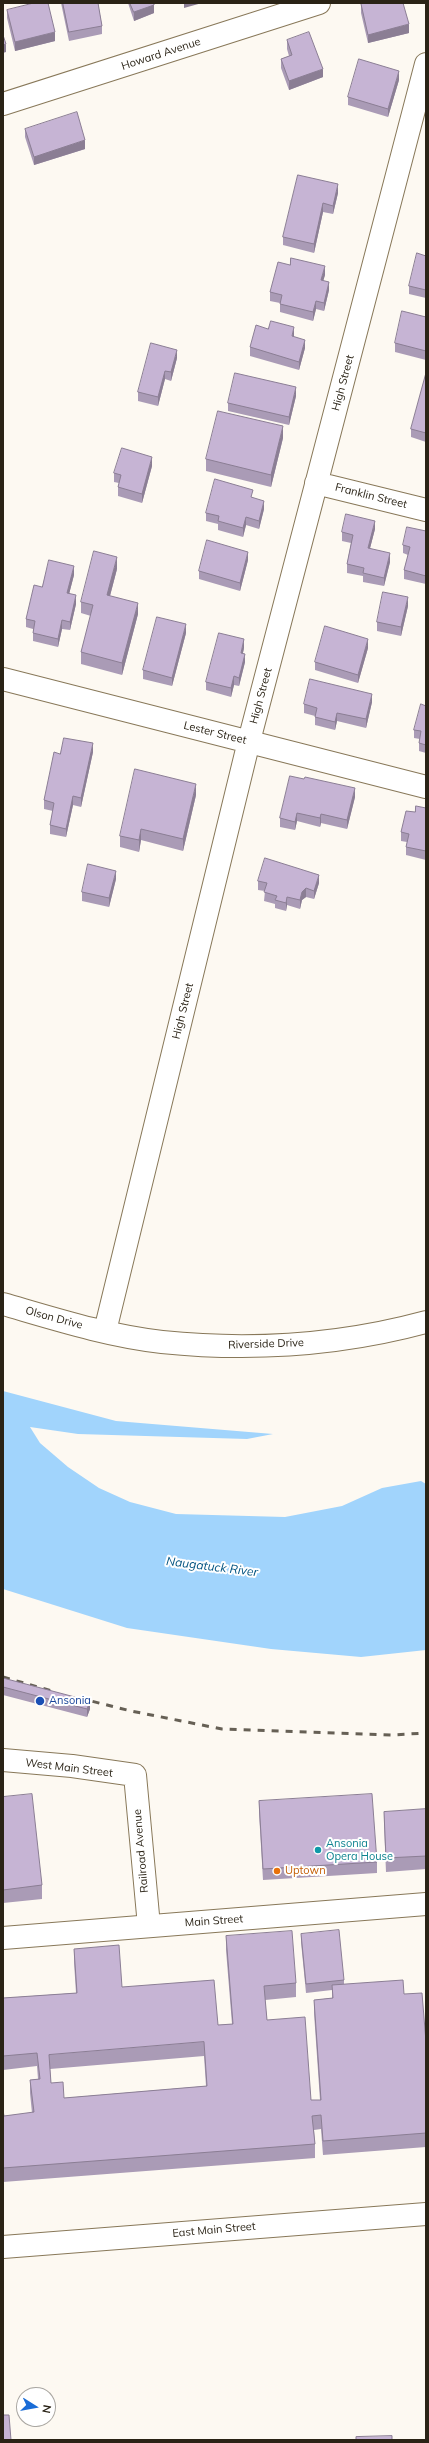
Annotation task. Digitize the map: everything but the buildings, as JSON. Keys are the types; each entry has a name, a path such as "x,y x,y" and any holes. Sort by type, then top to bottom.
{"street":[{"name":"Howard Avenue","path":"3,104 319,3"},
{"name":"High Street","path":"105,1331 249,741 426,64"},
{"name":"Franklin Street","path":"316,483 426,510"},
{"name":"Lester Street","path":"3,679 426,787"},
{"name":"Olson Drive","path":"3,1304 105,1331"},
{"name":"Riverside Drive","path":"105,1331 161,1342 238,1346 357,1338 426,1322"},
{"name":"West Main Street","path":"3,1760 72,1766 135,1775"},
{"name":"Railroad Avenue","path":"135,1775 149,1926"},
{"name":"Main Street","path":"3,1938 426,1904"},
{"name":"East Main Street","path":"3,2247 426,2214"}],"water":[{"name":"Naugatuck River","path":"3,1391 116,1421 273,1434 247,1439 78,1434 30,1427 40,1443 68,1467 99,1488 130,1502 176,1514 285,1517 342,1506 382,1488 421,1481 426,1484 426,1650 361,1657 271,1649 127,1628 3,1589"}],"railway":[{"path":"3,1677 52,1691"},
{"path":"79,1698 131,1711 222,1729 391,1735 426,1733"}],"place":[{"name":"Ansonia","path":"40,1701"},
{"name":"Ansonia Opera House","path":"318,1850"},
{"name":"Uptown","path":"277,1871"}]}
